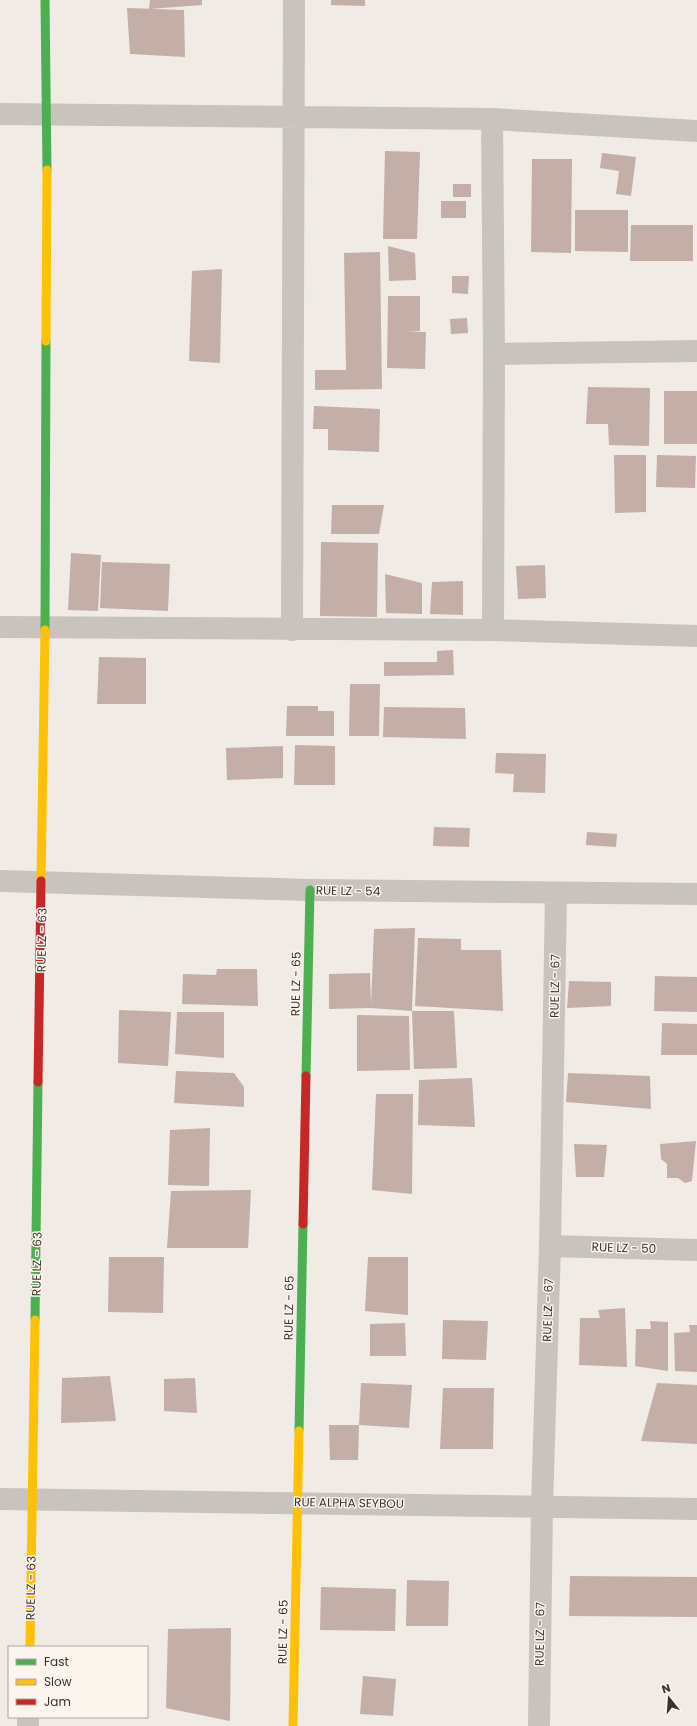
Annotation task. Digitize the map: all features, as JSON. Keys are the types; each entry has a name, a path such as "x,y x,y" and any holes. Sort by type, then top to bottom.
{"street":[{"name":"RUE LZ - 63","path":"30,1646 45,627 47,114 45,0"},
{"path":"292,630 294,0"},
{"path":"0,114 492,119 697,131"},
{"path":"492,119 494,354 493,630"},
{"path":"494,354 697,351"},
{"path":"0,627 292,630 493,630 697,636"},
{"name":"RUE LZ - 54","path":"0,881 42,881 310,890 556,894 697,894"},
{"name":"RUE LZ - 65","path":"293,1726 310,890"},
{"name":"RUE LZ - 67","path":"538,1726 542,1506 550,1246 556,894"},
{"name":"RUE LZ - 50","path":"550,1246 697,1250"},
{"name":"RUE ALPHA SEYBOU","path":"0,1499 297,1502 697,1509"}],"building":[{"path":"150,0 202,0 202,5 149,9"},
{"path":"331,0 365,0 365,6 331,5"},
{"path":"127,8 184,10 185,57 130,54"},
{"path":"385,151 420,152 417,239 383,239"},
{"path":"602,153 636,157 631,196 616,194 619,171 600,168"},
{"path":"532,159 572,159 571,253 531,252"},
{"path":"453,184 471,184 471,197 453,197"},
{"path":"441,201 466,201 466,218 441,218"},
{"path":"575,210 628,210 628,252 575,251"},
{"path":"631,225 693,225 693,261 630,261"},
{"path":"388,246 415,253 416,280 389,281"},
{"path":"380,252 382,389 315,390 315,370 346,370 344,253"},
{"path":"222,269 220,363 189,361 192,271"},
{"path":"452,276 469,276 468,294 452,293"},
{"path":"388,296 420,296 420,331 406,332 426,332 425,369 387,368"},
{"path":"467,318 468,333 451,334 450,319"},
{"path":"588,387 650,388 649,446 609,445 608,424 586,424"},
{"path":"664,391 697,391 697,444 664,444"},
{"path":"314,406 380,409 379,452 328,450 328,429 313,429"},
{"path":"614,455 646,455 646,512 615,513"},
{"path":"657,455 696,456 695,488 656,487"},
{"path":"332,505 384,505 379,534 331,534"},
{"path":"321,542 378,543 377,617 320,616"},
{"path":"71,553 101,555 98,611 68,610"},
{"path":"102,562 170,564 168,611 100,608"},
{"path":"545,565 546,598 518,599 516,566"},
{"path":"385,574 422,583 422,614 386,613"},
{"path":"463,581 463,615 430,614 432,582"},
{"path":"453,650 454,675 384,676 384,662 437,662 437,651"},
{"path":"99,657 146,658 146,704 97,704"},
{"path":"350,684 380,684 379,736 349,736"},
{"path":"287,706 318,706 318,711 334,711 334,736 286,736"},
{"path":"384,707 465,708 466,739 383,737"},
{"path":"295,745 335,746 335,785 294,785"},
{"path":"283,746 283,778 227,780 226,748"},
{"path":"496,753 546,754 545,793 513,792 514,774 495,773"},
{"path":"434,827 470,828 469,847 433,846"},
{"path":"587,832 617,834 616,847 586,845"},
{"path":"415,928 412,1011 371,1008 329,1009 329,974 370,973 371,1005 374,929"},
{"path":"418,938 461,939 461,950 501,950 503,1011 415,1006"},
{"path":"217,969 257,969 258,1006 182,1004 183,974 216,975"},
{"path":"655,976 697,977 697,1012 654,1011"},
{"path":"569,981 611,982 611,1006 567,1008"},
{"path":"119,1010 171,1012 168,1066 118,1063"},
{"path":"412,1011 454,1011 457,1068 414,1069"},
{"path":"177,1012 224,1012 224,1058 175,1054"},
{"path":"357,1015 409,1016 410,1070 357,1071"},
{"path":"662,1023 697,1024 697,1055 661,1055"},
{"path":"176,1071 234,1073 244,1087 244,1107 174,1103"},
{"path":"568,1073 650,1076 651,1109 566,1102"},
{"path":"472,1078 475,1127 418,1125 419,1080"},
{"path":"376,1094 413,1094 412,1194 372,1190"},
{"path":"210,1128 209,1186 168,1185 170,1130"},
{"path":"696,1141 692,1181 685,1183 678,1178 667,1178 667,1164 661,1159 660,1144"},
{"path":"574,1144 607,1145 604,1177 576,1177"},
{"path":"251,1190 248,1248 167,1248 171,1191"},
{"path":"109,1257 164,1257 163,1313 108,1312"},
{"path":"368,1257 408,1257 408,1315 365,1311"},
{"path":"625,1308 627,1367 579,1365 580,1318 600,1318 598,1310"},
{"path":"443,1320 488,1321 486,1360 442,1359"},
{"path":"650,1321 668,1322 668,1371 635,1366 636,1329 651,1329"},
{"path":"405,1323 406,1356 370,1356 370,1324"},
{"path":"689,1325 697,1325 697,1372 675,1371 674,1333 690,1332"},
{"path":"110,1376 116,1421 61,1423 62,1378"},
{"path":"195,1378 197,1413 164,1411 164,1379"},
{"path":"361,1383 412,1385 409,1428 359,1425"},
{"path":"657,1383 697,1385 697,1444 641,1441"},
{"path":"443,1388 494,1388 493,1449 440,1449"},
{"path":"329,1425 359,1425 358,1460 330,1460"},
{"path":"570,1576 697,1577 697,1617 569,1616"},
{"path":"407,1580 449,1581 448,1626 406,1626"},
{"path":"321,1587 396,1589 395,1631 320,1630"},
{"path":"231,1628 230,1721 166,1708 168,1629"},
{"path":"363,1676 396,1679 393,1716 360,1714"}],"traffic: fast":[{"path":"45,0 47,170"},
{"path":"45,630 46,341"},
{"path":"306,1076 310,890"},
{"path":"35,1320 38,1082"},
{"path":"299,1431 303,1224"}],"traffic: slow":[{"path":"46,341 47,170"},
{"path":"41,881 45,630"},
{"path":"30,1646 35,1320"},
{"path":"293,1726 299,1431"}],"traffic: jam":[{"path":"38,1082 41,881"},
{"path":"303,1224 306,1076"}]}
